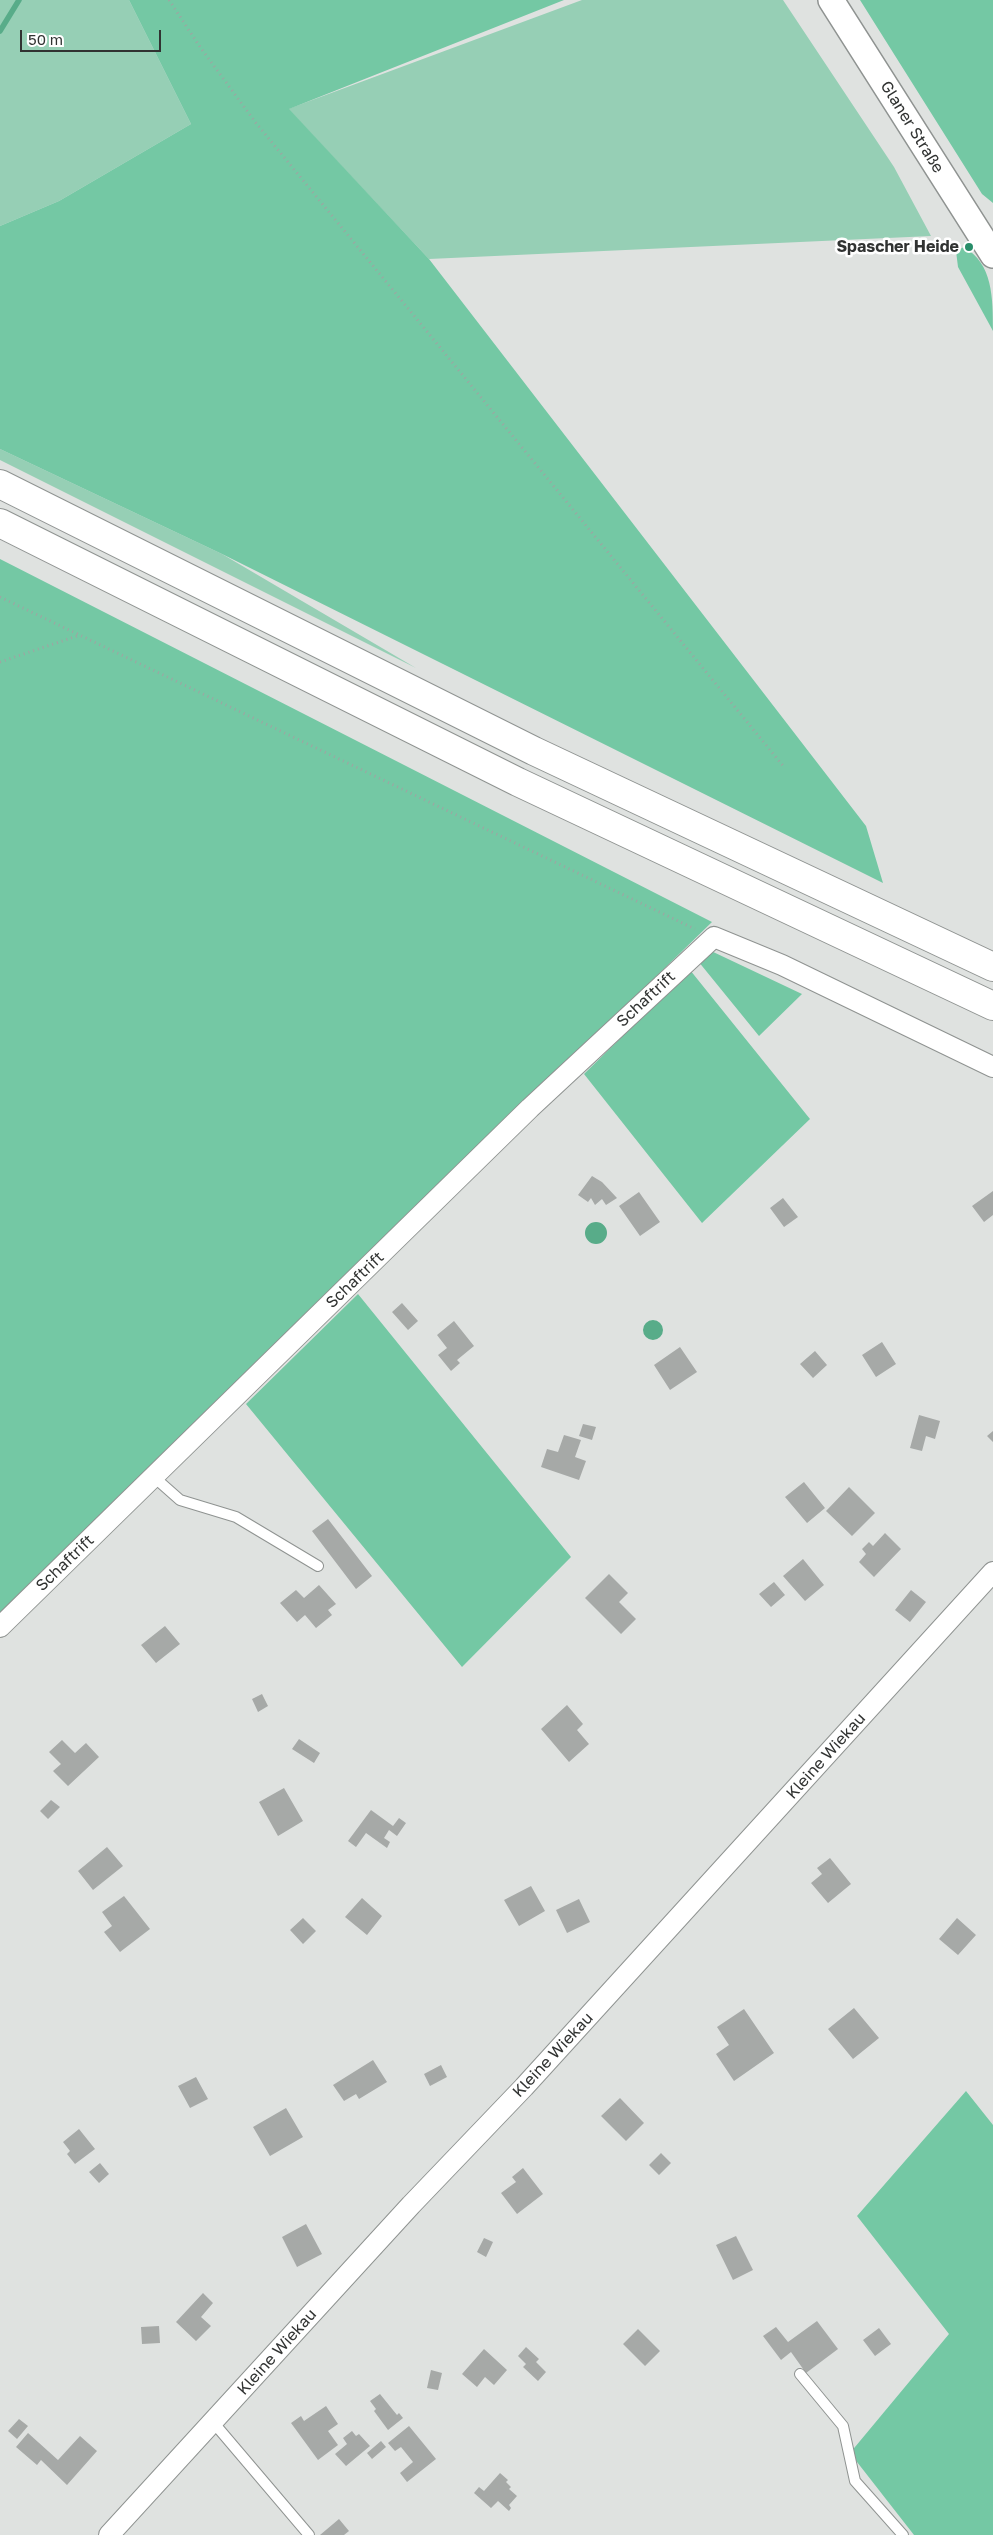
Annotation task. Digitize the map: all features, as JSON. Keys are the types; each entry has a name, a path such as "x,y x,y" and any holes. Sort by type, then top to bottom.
{"highway":[{"path":"0,484 534,751 993,967"},
{"path":"0,523 518,782 993,1006"}],"street":[{"name":"Glaner Straße","path":"831,0 989,241"},
{"path":"714,937 782,965 993,1067"},
{"name":"Schaftrift","path":"0,1627 530,1108 714,937"},
{"name":"Kleine Wiekau","path":"109,2535 411,2205 524,2088 993,1572"}],"lane":[{"path":"154,1477 180,1500 236,1517 318,1566"},
{"path":"800,2374 843,2426 855,2481 903,2535"},
{"path":"213,2422 309,2535"}],"path":[{"path":"169,0 200,47 256,123 784,767"},
{"path":"0,597 78,636 714,937"},
{"path":"0,662 78,636"}],"shaded area":[{"path":"0,0 129,0 191,124 59,201 0,226"},
{"path":"129,0 564,0 289,109 429,259 866,826 883,883 222,554 0,449 0,226 59,201 191,124"},
{"path":"582,0 783,0 894,167 931,236 429,259 288,109"},
{"path":"860,0 993,0 993,203 982,194"},
{"path":"964,247 974,254 986,272 993,306 993,331 958,267 956,251"},
{"path":"0,449 222,554 416,668 0,460"},
{"path":"0,559 712,922 0,1616"},
{"path":"709,950 802,994 759,1036 698,961"},
{"path":"690,970 810,1119 702,1223 584,1074"},
{"path":"596,1222 604,1225 607,1233 604,1241 596,1244 588,1241 585,1233 588,1225"},
{"path":"358,1294 571,1557 462,1667 246,1404"},
{"path":"653,1320 660,1323 663,1330 660,1337 653,1340 646,1337 643,1330 646,1323"},
{"path":"966,2091 993,2125 993,2535 914,2535 850,2453 949,2334 857,2216"}],"building":[{"path":"592,1176 602,1182 617,1198 606,1205 602,1199 595,1205 591,1198 588,1202 578,1195"},
{"path":"993,1191 993,1215 984,1222 972,1206"},
{"path":"639,1192 660,1222 640,1236 619,1206"},
{"path":"783,1198 798,1217 784,1227 770,1208"},
{"path":"402,1303 418,1321 408,1330 392,1312"},
{"path":"454,1321 474,1346 457,1360 460,1363 451,1371 438,1355 447,1348 437,1335"},
{"path":"882,1342 896,1364 876,1377 862,1355"},
{"path":"680,1347 697,1372 670,1390 654,1365"},
{"path":"815,1351 827,1365 813,1378 800,1364"},
{"path":"919,1415 940,1421 935,1439 926,1436 922,1451 910,1448"},
{"path":"583,1424 596,1427 592,1440 579,1436"},
{"path":"993,1431 993,1442 987,1436"},
{"path":"564,1435 581,1440 575,1457 586,1461 579,1480 541,1467 547,1449 558,1452"},
{"path":"804,1482 825,1508 807,1523 785,1497"},
{"path":"849,1487 875,1513 852,1536 826,1511"},
{"path":"328,1519 372,1576 356,1589 312,1531"},
{"path":"885,1533 901,1549 874,1577 859,1562 866,1554 862,1549 869,1542 873,1546"},
{"path":"803,1559 824,1585 805,1601 783,1576"},
{"path":"609,1574 628,1593 619,1602 636,1619 621,1634 585,1598"},
{"path":"774,1582 785,1595 771,1607 759,1594"},
{"path":"319,1585 336,1604 328,1610 332,1615 316,1628 305,1615 297,1622 280,1603 296,1590 304,1598"},
{"path":"911,1590 926,1602 910,1622 895,1610"},
{"path":"165,1626 180,1644 156,1663 141,1645"},
{"path":"262,1694 268,1706 258,1712 252,1699"},
{"path":"567,1705 583,1724 577,1730 589,1744 569,1762 541,1729"},
{"path":"299,1739 320,1753 314,1763 292,1749"},
{"path":"62,1740 75,1753 86,1743 99,1757 68,1786 53,1771 61,1764 49,1752"},
{"path":"284,1788 303,1821 278,1836 259,1802"},
{"path":"51,1800 60,1807 48,1819 40,1811"},
{"path":"371,1810 393,1826 399,1818 406,1823 397,1836 389,1830 384,1838 390,1842 387,1848 366,1833 356,1847 348,1841"},
{"path":"107,1847 123,1866 93,1890 78,1871"},
{"path":"830,1858 851,1884 828,1903 811,1883 822,1874 817,1868"},
{"path":"531,1886 545,1911 519,1926 504,1900"},
{"path":"124,1896 150,1929 120,1952 104,1932 112,1926 102,1912"},
{"path":"362,1898 382,1916 367,1935 345,1917"},
{"path":"579,1899 590,1922 567,1933 556,1910"},
{"path":"303,1918 316,1931 303,1944 290,1930"},
{"path":"957,1918 976,1935 958,1955 939,1939"},
{"path":"854,2008 879,2038 853,2059 828,2029"},
{"path":"744,2009 774,2053 734,2081 716,2054 729,2045 717,2027"},
{"path":"373,2060 387,2082 359,2099 356,2094 344,2101 333,2085"},
{"path":"441,2065 447,2077 430,2086 424,2074"},
{"path":"196,2077 208,2099 190,2108 178,2086"},
{"path":"620,2098 644,2123 626,2141 601,2116"},
{"path":"286,2108 303,2137 270,2156 253,2127"},
{"path":"79,2129 95,2149 75,2164 67,2154 70,2151 63,2142"},
{"path":"661,2153 671,2163 659,2175 649,2165"},
{"path":"100,2163 109,2174 99,2183 89,2172"},
{"path":"523,2168 543,2194 517,2214 501,2193 516,2182 512,2177"},
{"path":"306,2224 322,2254 297,2267 282,2237"},
{"path":"736,2236 753,2270 733,2280 716,2245"},
{"path":"484,2238 493,2242 486,2257 477,2252"},
{"path":"203,2293 213,2303 201,2317 211,2326 196,2341 176,2322"},
{"path":"817,2321 838,2349 806,2373 791,2352 781,2360 763,2336 776,2327 788,2342"},
{"path":"159,2326 160,2343 142,2344 141,2327"},
{"path":"879,2328 891,2344 875,2356 863,2340"},
{"path":"638,2329 660,2351 645,2366 623,2344"},
{"path":"526,2347 539,2359 536,2362 546,2372 538,2381 523,2367 526,2364 518,2356"},
{"path":"484,2349 507,2370 494,2385 485,2377 477,2387 462,2374"},
{"path":"431,2370 442,2373 438,2390 427,2388"},
{"path":"380,2394 397,2415 399,2413 403,2418 388,2430 374,2411 376,2409 370,2401"},
{"path":"326,2406 338,2424 328,2431 338,2445 318,2460 291,2423 301,2416 304,2421"},
{"path":"19,2419 28,2426 17,2439 8,2431"},
{"path":"409,2426 436,2459 407,2482 400,2473 413,2462 401,2447 395,2451 388,2443"},
{"path":"352,2431 356,2436 359,2434 370,2446 346,2466 335,2454 347,2444 343,2438"},
{"path":"28,2433 58,2460 80,2436 97,2451 67,2485 41,2460 37,2465 16,2447"},
{"path":"381,2441 386,2447 372,2459 367,2453"},
{"path":"500,2473 508,2480 506,2482 511,2487 509,2489 517,2496 509,2505 511,2508 509,2511 498,2501 491,2508 474,2493 479,2487 484,2491"},
{"path":"339,2519 349,2531 344,2535 320,2535"}],"waterway":[{"path":"0,31 19,0"}],"place":[{"name":"Spascher Heide","path":"969,247"}]}
